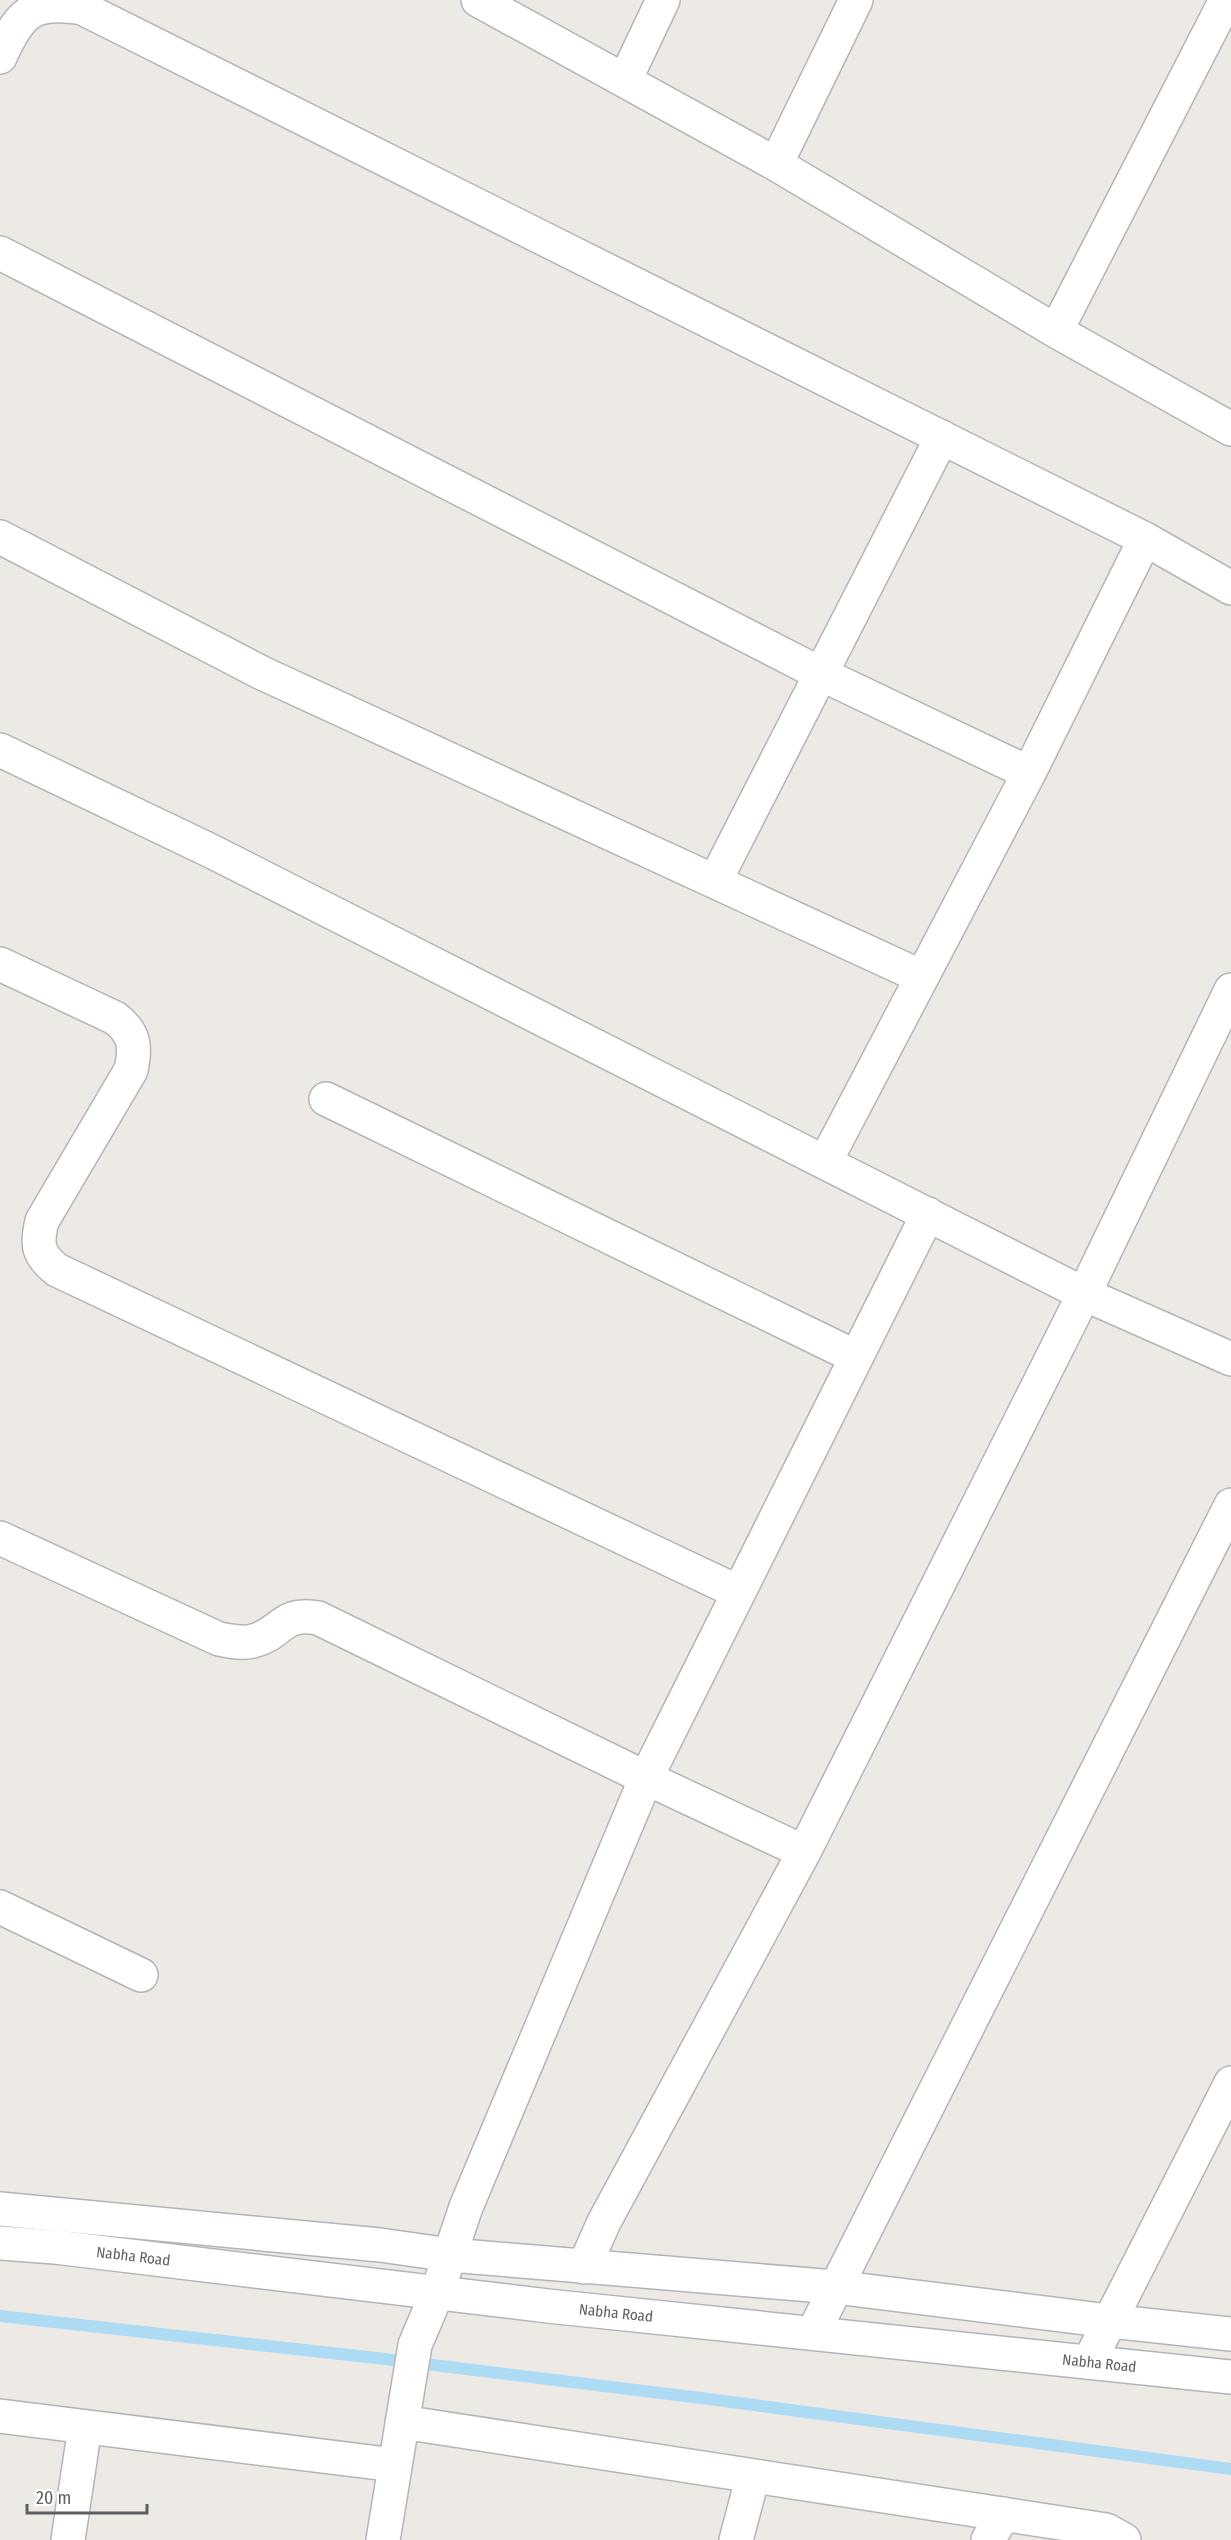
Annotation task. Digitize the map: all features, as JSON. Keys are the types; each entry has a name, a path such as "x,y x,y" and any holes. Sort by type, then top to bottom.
{"street":[{"path":"478,0 776,164 1056,331 1231,429"},
{"path":"625,80 663,0"},
{"path":"776,164 856,0"},
{"path":"1056,331 1226,0"},
{"path":"0,57 13,28 32,10 57,4 82,8 942,437 1144,539 1231,588"},
{"path":"0,253 819,673 1029,773"},
{"path":"715,881 819,673 942,437"},
{"path":"0,537 262,673 922,977"},
{"path":"825,1162 1029,773 1144,539"},
{"path":"0,750 211,851 1084,1294 1231,1359"},
{"path":"0,964 115,1018 130,1032 134,1042 135,1052 131,1070 42,1221 38,1237 45,1260 57,1270 738,1593"},
{"path":"584,2267 604,2222 804,1852 1084,1294 1231,990"},
{"path":"326,1099 856,1357"},
{"path":"383,2540 416,2345 437,2293 466,2207 646,1778 928,1214"},
{"path":"813,2334 1231,1505"},
{"path":"0,1538 219,1639 252,1641 264,1637 285,1621 302,1615 318,1618 646,1778 804,1852"},
{"path":"0,1907 141,1975"},
{"path":"1089,2362 1231,2083"},
{"path":"0,2209 380,2245 450,2255 835,2287 1231,2334"},
{"name":"Nabha Road","path":"0,2243 55,2247 548,2306 1231,2376"},
{"path":"0,2416 395,2464"},
{"path":"402,2422 753,2476 996,2527 1106,2530 1124,2540"},
{"path":"68,2540 85,2427"},
{"path":"736,2540 753,2476"}],"waterway":[{"path":"0,2316 385,2359 709,2399 1231,2469"}]}
